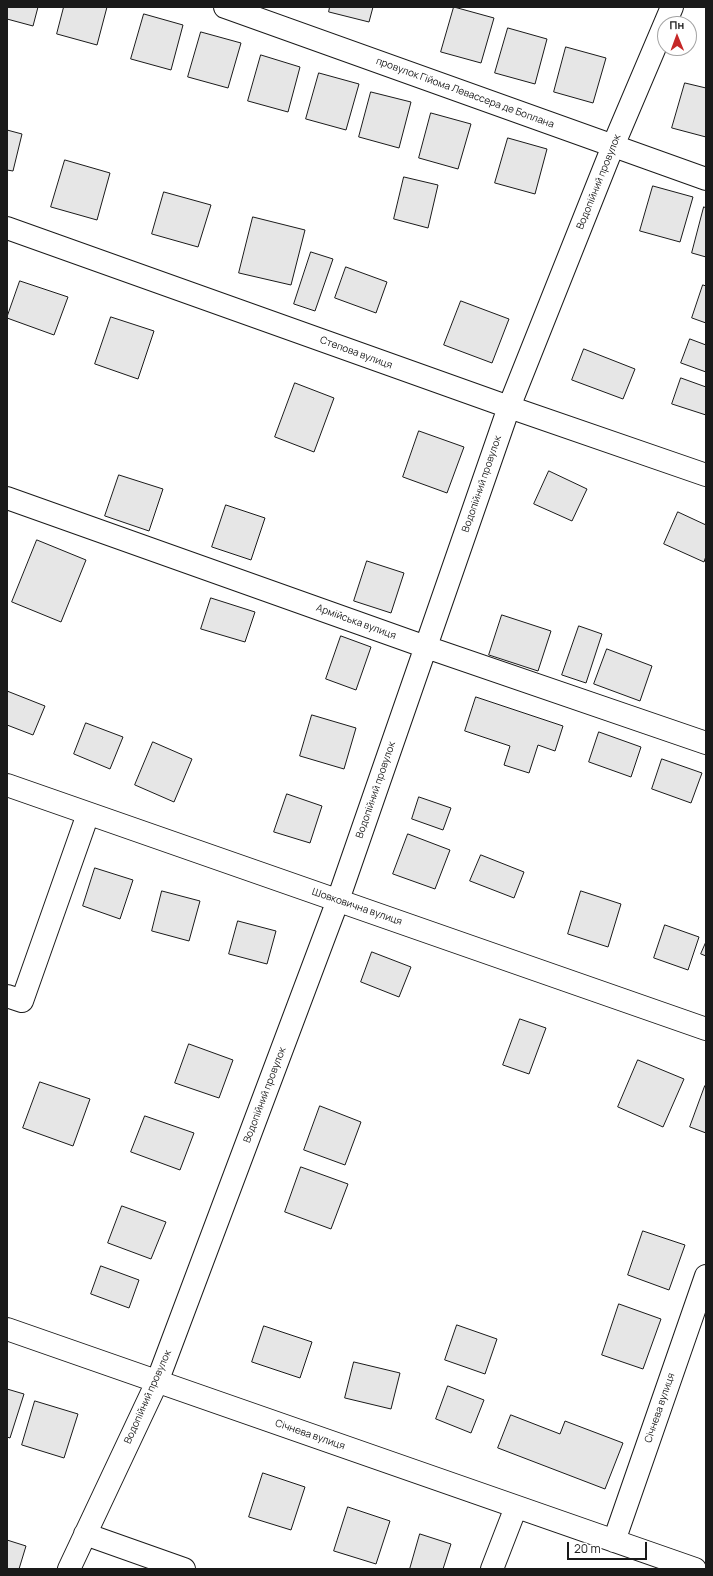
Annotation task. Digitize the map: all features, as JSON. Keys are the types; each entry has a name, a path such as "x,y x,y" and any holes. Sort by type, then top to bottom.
{"street":[{"name":"провулок Гійома Левассера де Боплана","path":"225,7 706,179"},
{"name":"Водопійний провулок","path":"69,1569 157,1382 338,900 509,407 613,146 672,7"},
{"name":"Степова вулиця","path":"7,228 706,476"},
{"name":"Армійська вулиця","path":"7,498 426,647 706,743"},
{"name":"Шовковична вулиця","path":"7,785 706,1029"},
{"path":"7,996 22,1001 88,814"},
{"name":"Січнева вулиця","path":"614,1541 706,1276"},
{"name":"Січнева вулиця","path":"7,1329 695,1569"},
{"path":"492,1569 516,1506"},
{"path":"85,1534 184,1569"}],"building":[{"path":"7,7 38,7 33,26 7,19"},
{"path":"64,7 107,7 97,45 57,34"},
{"path":"330,7 373,7 369,22 329,12"},
{"path":"454,7 494,18 481,63 441,52"},
{"path":"144,14 183,25 171,70 131,59"},
{"path":"508,28 547,39 535,84 495,73"},
{"path":"201,32 241,43 228,88 188,77"},
{"path":"566,47 606,58 593,103 554,92"},
{"path":"261,55 300,67 288,112 248,101"},
{"path":"319,73 359,84 346,130 306,119"},
{"path":"685,83 706,88 706,137 672,128"},
{"path":"371,92 411,102 399,148 359,137"},
{"path":"431,113 471,124 458,169 419,158"},
{"path":"7,130 22,134 13,171 7,170"},
{"path":"508,138 547,149 535,194 495,183"},
{"path":"65,160 110,173 97,220 51,207"},
{"path":"404,177 438,185 428,228 394,219"},
{"path":"653,186 693,197 680,242 640,231"},
{"path":"164,192 211,205 198,247 152,234"},
{"path":"704,207 706,208 706,257 692,253"},
{"path":"253,217 305,230 291,285 239,273"},
{"path":"311,252 333,259 315,311 294,304"},
{"path":"346,267 387,282 376,313 335,298"},
{"path":"20,281 68,297 54,335 7,318"},
{"path":"703,285 706,286 706,323 692,318"},
{"path":"461,301 509,319 492,363 444,345"},
{"path":"111,317 154,331 138,379 95,364"},
{"path":"690,339 706,345 706,372 681,363"},
{"path":"584,349 635,369 623,399 572,380"},
{"path":"681,378 706,387 706,415 672,404"},
{"path":"295,383 334,398 314,452 275,437"},
{"path":"419,431 464,447 447,493 403,477"},
{"path":"549,471 587,489 572,521 534,504"},
{"path":"119,475 163,489 149,531 105,516"},
{"path":"226,505 265,518 251,560 212,547"},
{"path":"678,512 706,525 706,556 704,562 664,544"},
{"path":"37,540 86,560 61,622 12,602"},
{"path":"367,561 404,573 391,613 354,601"},
{"path":"211,598 255,612 245,642 201,629"},
{"path":"502,615 551,631 538,671 489,655"},
{"path":"579,626 602,634 586,683 562,675"},
{"path":"341,636 371,647 356,690 326,679"},
{"path":"607,649 652,666 640,701 594,684"},
{"path":"7,691 45,706 33,735 7,725"},
{"path":"476,697 563,726 555,751 538,745 529,773 504,765 510,746 465,731"},
{"path":"312,715 356,728 344,769 300,756"},
{"path":"86,723 123,737 110,769 74,754"},
{"path":"599,732 641,747 631,777 589,762"},
{"path":"153,742 192,759 174,802 135,785"},
{"path":"662,759 702,773 691,803 652,789"},
{"path":"287,794 322,806 310,843 274,832"},
{"path":"419,797 451,808 443,830 412,819"},
{"path":"408,834 450,850 435,889 393,874"},
{"path":"481,855 524,872 514,898 470,881"},
{"path":"95,868 133,880 120,919 83,906"},
{"path":"162,891 200,901 189,941 152,931"},
{"path":"581,891 621,904 608,947 568,934"},
{"path":"238,921 276,931 267,964 229,954"},
{"path":"665,925 699,937 688,970 654,958"},
{"path":"706,942 706,956 701,954"},
{"path":"372,952 411,967 399,997 361,982"},
{"path":"520,1019 546,1028 529,1074 503,1065"},
{"path":"189,1044 233,1060 219,1098 175,1083"},
{"path":"638,1060 684,1079 663,1127 618,1107"},
{"path":"40,1082 90,1099 73,1146 23,1128"},
{"path":"705,1086 706,1087 706,1133 690,1127"},
{"path":"320,1106 361,1122 345,1165 304,1150"},
{"path":"145,1116 194,1133 180,1170 131,1152"},
{"path":"301,1167 348,1184 331,1229 285,1212"},
{"path":"122,1206 166,1222 151,1259 108,1243"},
{"path":"643,1231 685,1245 669,1290 628,1275"},
{"path":"101,1266 139,1280 129,1308 91,1294"},
{"path":"619,1304 661,1319 643,1369 602,1355"},
{"path":"457,1325 497,1339 485,1374 445,1360"},
{"path":"264,1326 312,1342 300,1378 252,1362"},
{"path":"354,1362 400,1373 391,1409 345,1398"},
{"path":"448,1386 484,1400 471,1433 436,1419"},
{"path":"7,1389 24,1394 10,1438 7,1437"},
{"path":"35,1401 78,1414 64,1458 22,1445"},
{"path":"511,1415 560,1434 565,1421 623,1443 605,1489 498,1448"},
{"path":"263,1473 305,1487 291,1530 249,1517"},
{"path":"348,1507 390,1521 376,1564 334,1551"},
{"path":"420,1534 451,1544 443,1569 410,1569"},
{"path":"7,1540 26,1546 19,1569 7,1569"}]}
